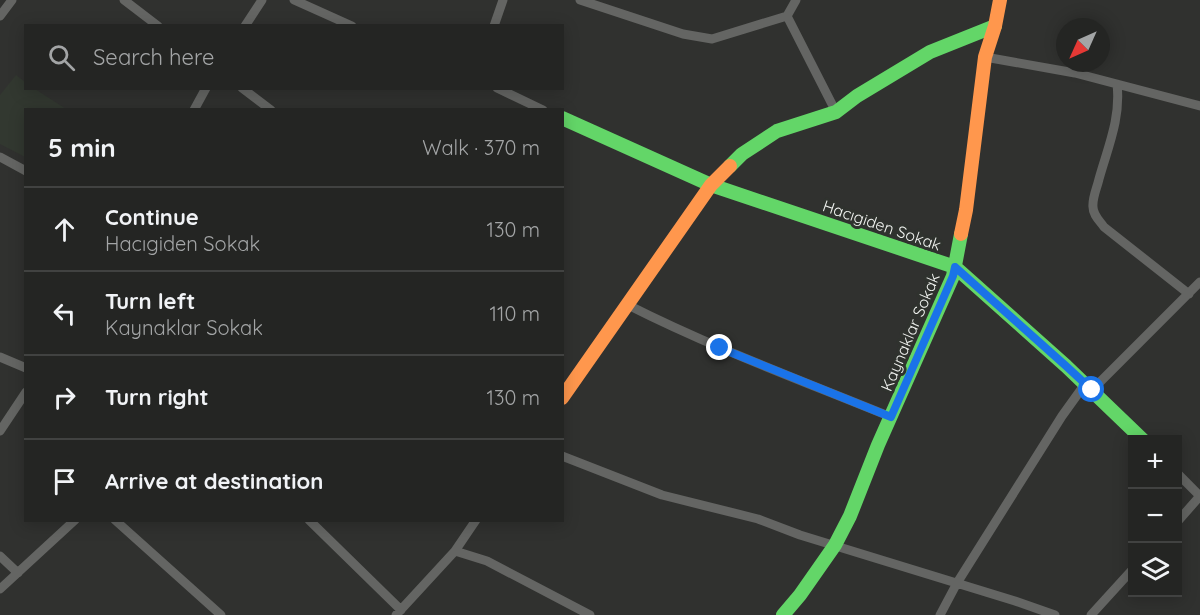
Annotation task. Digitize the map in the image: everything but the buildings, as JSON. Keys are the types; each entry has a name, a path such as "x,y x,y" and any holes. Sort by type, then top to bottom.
{"street":[{"path":"0,16 12,0"},
{"path":"124,0 155,24"},
{"path":"246,24 262,0"},
{"path":"294,0 348,24"},
{"path":"495,24 503,0"},
{"path":"580,0 683,34 712,39 787,16 796,0"},
{"name":"Kaynaklar Sokak","path":"783,615 800,596 835,546 953,276 966,210 985,57 1000,0"},
{"path":"787,16 836,112"},
{"path":"564,395 711,184 742,154 777,131 836,112 857,96 930,52 994,26"},
{"path":"985,57 1075,73 1200,106"},
{"path":"1117,84 1118,95 1113,136 1092,205 1095,215 1104,227 1189,294"},
{"path":"195,108 205,90"},
{"path":"245,90 268,108"},
{"path":"502,90 539,108"},
{"name":"Hacıgiden Sokak","path":"564,119 711,184 955,267 1089,387 1138,435"},
{"path":"0,157 24,170"},
{"path":"940,615 957,583 1062,416 1089,387 1200,282"},
{"path":"628,305 720,348 891,417"},
{"path":"0,357 24,367"},
{"path":"0,431 24,395"},
{"path":"564,457 662,495 758,519 835,546 1055,615"},
{"path":"1182,478 1200,496 1182,516"},
{"path":"0,589 73,522"},
{"path":"117,522 221,615"},
{"path":"311,522 399,612 455,551 475,522"},
{"path":"455,551 487,561 590,615"},
{"path":"0,556 18,573"},
{"path":"1091,615 1128,574"}],"shaded area":[{"path":"16,75 24,81 24,90 37,90 64,108 24,108 24,156 0,144 0,95"}],"traffic: fast":[{"path":"730,166 742,154 777,131 836,112 857,96 930,52 995,26"},
{"path":"564,119 711,185 955,267 1066,366 1138,435"},
{"path":"783,615 835,545 850,516 878,445 953,276 961,234"}],"traffic: slow":[{"path":"961,234 985,57 1000,0"},
{"path":"564,395 711,185 730,166"}],"route":[{"path":"720,348 891,417 955,267 1092,390"}]}
